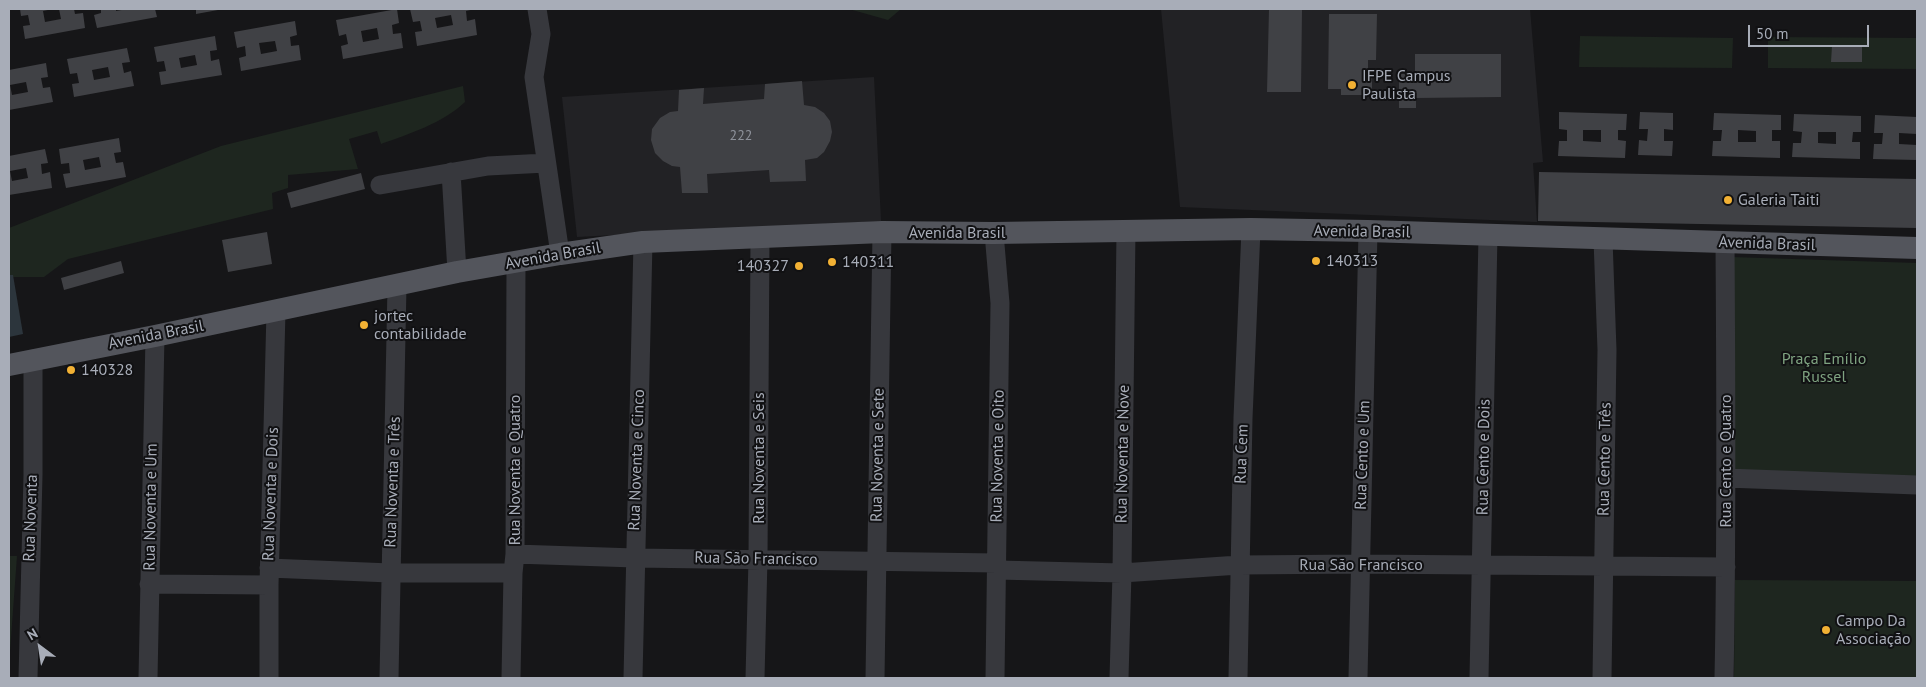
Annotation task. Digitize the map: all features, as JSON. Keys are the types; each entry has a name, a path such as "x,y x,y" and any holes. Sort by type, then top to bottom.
{"main road":[{"name":"Avenida Brasil","path":"9,365 397,286 457,272 643,242 882,232 994,233 1250,229 1917,248"}],"street":[{"path":"537,9 541,34 534,77 560,254"},
{"path":"380,184 488,166 546,164"},
{"path":"451,172 457,272"},
{"name":"Rua Cem","path":"1238,678 1239,565 1250,229"},
{"name":"Rua Noventa e Nove","path":"1119,678 1126,230"},
{"name":"Rua Cento e Um","path":"1358,678 1368,231"},
{"name":"Rua Noventa e Sete","path":"875,678 882,232"},
{"name":"Rua Noventa e Oito","path":"994,233 1000,303 995,678"},
{"name":"Rua Cento e Dois","path":"1479,678 1488,235"},
{"name":"Rua Noventa e Seis","path":"755,678 758,559 760,237"},
{"name":"Rua Cento e Três","path":"1602,678 1607,350 1603,240"},
{"name":"Rua Noventa e Cinco","path":"633,678 643,242"},
{"name":"Rua Cento e Quatro","path":"1724,678 1726,567 1725,243"},
{"name":"Rua Noventa e Quatro","path":"511,678 514,564 516,262"},
{"name":"Rua Noventa e Três","path":"389,678 397,286"},
{"name":"Rua Noventa e Dois","path":"269,678 269,576 276,311"},
{"name":"Rua Noventa e Um","path":"148,678 155,336"},
{"name":"Rua Noventa","path":"28,678 33,475 33,359"},
{"path":"1726,478 1917,485"},
{"name":"Rua São Francisco","path":"149,584 269,576 390,573 635,558 877,561 1122,573 1239,565 1726,567"}],"shaded area":[{"name":"IFPE Campus Paulista","path":"1161,9 1530,9 1543,162 1533,163 1537,222 1180,207"},
{"path":"874,77 881,221 577,237 562,97"},
{"path":"9,275 13,275 23,334 9,337"}],"green space":[{"path":"849,9 901,9 888,20"},
{"path":"1580,36 1733,38 1732,68 1579,67"},
{"path":"1768,37 1917,38 1917,69 1768,68"},
{"path":"463,86 465,102 436,122 381,144 377,131 349,139 358,169 288,175 288,188 272,193 273,209 68,259 44,277 9,277 9,228 221,146"},
{"name":"Praça Emílio Russel","path":"1731,257 1917,263 1917,480 1732,472"},
{"path":"9,556 17,556 9,665"},
{"name":"Campo Da Associação","path":"1735,580 1917,581 1917,678 1734,678"}],"building":[{"path":"20,9 53,9 43,11 45,22 61,19 59,9 74,9 75,14 83,13 85,28 25,39 23,26 30,25 28,15 21,16"},
{"path":"101,9 116,9 116,11 155,9 157,17 97,28 94,15 101,13"},
{"path":"196,9 218,9 218,10 196,14"},
{"path":"397,9 399,23 392,25 393,34 401,33 403,48 343,59 341,46 348,44 346,34 339,36 336,20","holes":["377,28 379,39 363,42 361,31"]},
{"path":"410,9 475,9 466,11 467,21 475,19 477,35 417,46 415,32 422,31 420,21 413,22","holes":["451,15 453,25 437,28 435,18"]},
{"path":"1269,9 1302,9 1301,92 1267,92"},
{"path":"1329,14 1377,14 1376,60 1368,60 1368,72 1372,72 1372,89 1366,90 1366,95 1341,95 1341,89 1328,89"},
{"path":"295,21 297,35 290,37 291,46 299,45 301,60 241,71 239,58 246,56 245,46 237,48 234,32","holes":["275,41 277,51 261,54 259,43"]},
{"path":"215,36 217,50 210,51 211,61 219,59 222,75 161,85 159,72 166,71 164,61 157,62 154,47","holes":["195,55 197,65 181,68 179,58"]},
{"path":"1832,46 1862,46 1862,62 1831,62"},
{"path":"127,48 130,62 122,63 124,73 131,71 134,86 74,97 72,84 79,83 77,73 70,74 67,59","holes":["108,67 110,77 94,80 92,70"]},
{"path":"1415,54 1501,54 1501,97 1416,98 1416,108 1399,108 1399,74 1415,74"},
{"path":"46,63 48,77 41,78 43,88 50,87 53,102 9,110 9,70","holes":["26,82 28,92 12,95 10,85"]},
{"path":"802,81 804,105 815,107 824,113 830,121 832,132 824,152 817,158 805,160 806,181 770,182 769,170 707,174 708,193 682,193 680,167 672,166 663,161 655,153 651,140 652,129 660,118 670,112 678,111 679,90 704,88 703,104 764,99 765,84"},
{"path":"1559,112 1627,114 1626,130 1618,130 1618,140 1626,141 1625,158 1558,156 1559,141 1567,141 1567,130 1559,129","holes":["1583,130 1601,130 1601,142 1583,141"]},
{"path":"1640,112 1673,113 1673,130 1664,129 1664,141 1673,141 1672,156 1638,155 1639,140 1647,141 1648,129 1639,129"},
{"path":"1714,113 1781,115 1781,130 1772,130 1772,141 1780,141 1780,158 1712,156 1713,141 1721,141 1722,130 1713,130","holes":["1738,130 1756,131 1756,142 1738,142"]},
{"path":"1794,114 1861,116 1861,132 1853,132 1852,142 1860,142 1860,159 1792,157 1793,143 1801,143 1802,132 1793,131","holes":["1818,132 1836,132 1836,144 1818,143"]},
{"path":"1875,115 1917,117 1917,134 1899,133 1899,144 1917,145 1917,160 1873,159 1874,144 1882,144 1883,133 1874,133"},
{"path":"119,138 121,152 114,153 116,163 123,162 126,177 66,188 63,174 70,173 69,163 61,164 59,149","holes":["99,157 101,167 85,170 83,160"]},
{"path":"45,149 48,163 41,164 42,174 50,172 52,188 9,195 9,156","holes":["26,168 28,178 12,181 10,171"]},
{"name":"Galeria Taiti","path":"1539,172 1917,179 1917,228 1538,221"},
{"path":"361,173 365,189 291,208 287,193"},
{"path":"267,232 272,264 228,272 222,240"},
{"path":"121,261 124,273 64,290 61,278"}],"place":[{"name":"IFPE Campus Paulista","path":"1352,85"},
{"name":"Galeria Taiti","path":"1728,200"},
{"name":"140313","path":"1316,261"},
{"name":"140311","path":"832,262"},
{"name":"140327","path":"799,266"},
{"name":"jortec contabilidade","path":"364,325"},
{"name":"140328","path":"71,370"},
{"name":"Campo Da Associação","path":"1826,630"}]}
